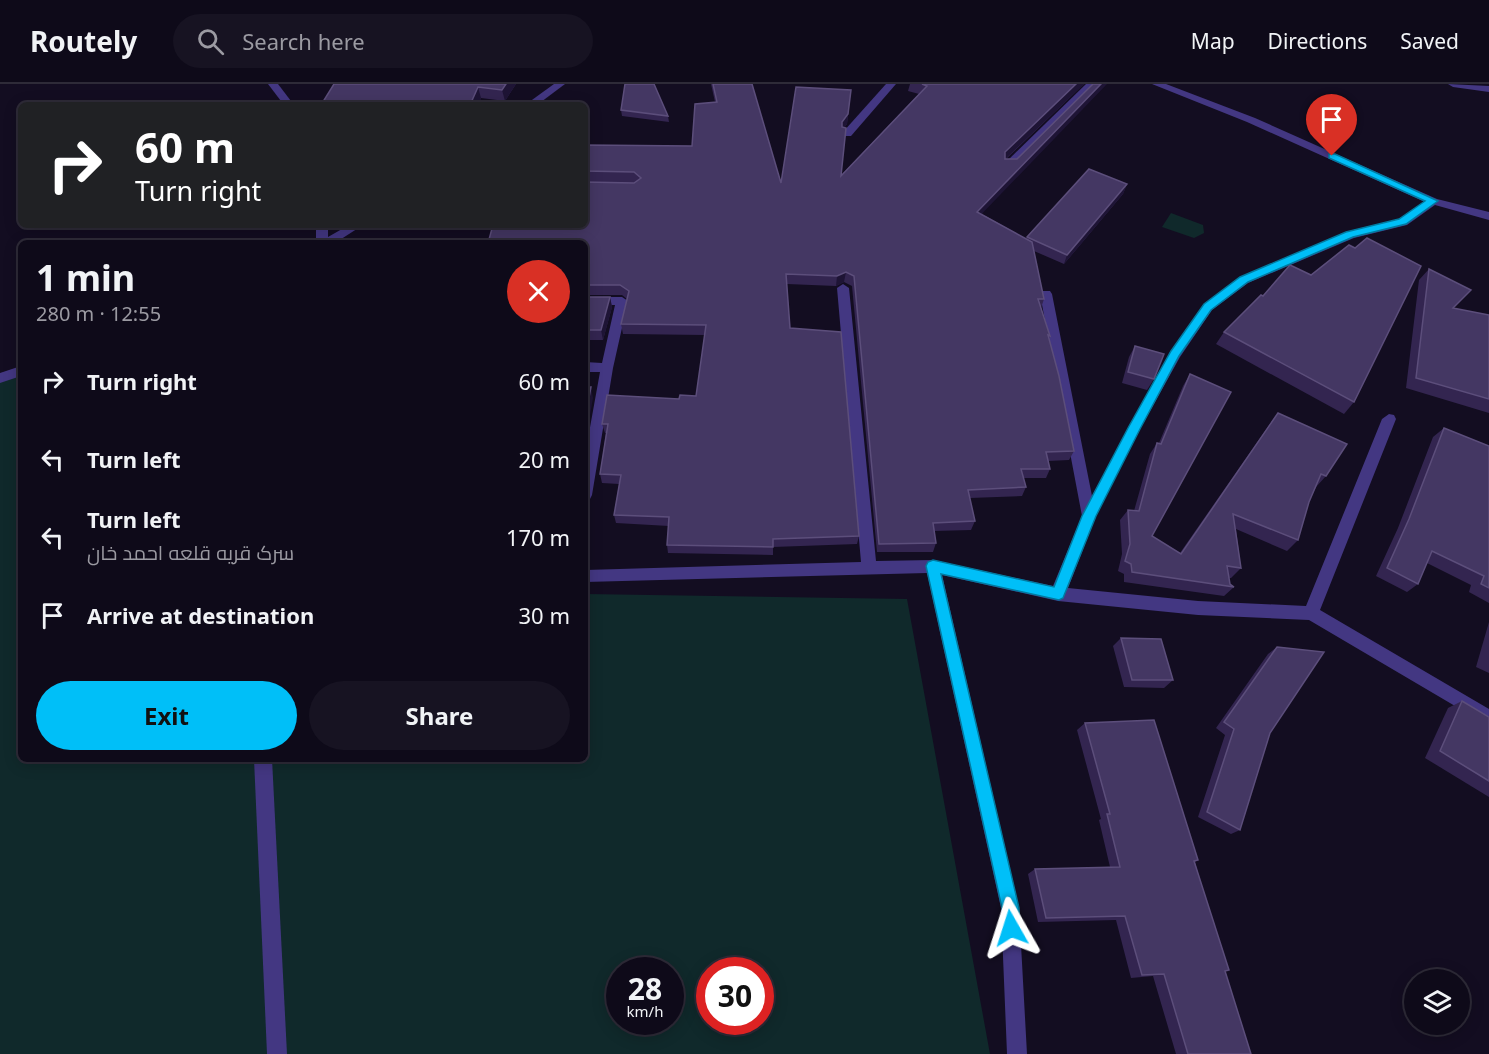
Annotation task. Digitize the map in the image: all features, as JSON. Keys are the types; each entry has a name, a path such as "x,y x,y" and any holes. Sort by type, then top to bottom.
{"street":[{"path":"273,84 287,102"},
{"path":"534,102 560,84"},
{"path":"847,134 891,84"},
{"path":"1008,166 1092,84"},
{"path":"1157,84 1251,120 1433,201 1489,216"},
{"path":"1452,84 1489,89"},
{"path":"1059,594 1089,516 1175,354 1208,307 1244,280 1350,235 1403,222 1433,201"},
{"path":"330,240 352,228"},
{"path":"843,288 869,568"},
{"path":"1046,294 1089,516"},
{"path":"588,301 622,301 607,368 588,478"},
{"path":"588,367 607,368"},
{"path":"0,378 18,372"},
{"path":"1311,614 1389,419"},
{"path":"933,566 1010,908 1017,1054"},
{"path":"588,576 933,566 1059,594 1198,608 1311,614 1489,718"},
{"path":"262,762 277,1054"}],"green space":[{"path":"1171,213 1203,225 1204,233 1194,238 1162,227"},
{"path":"18,372 18,762 588,762 588,594 907,599 990,1054 0,1054 0,378"}],"building":[{"path":"334,84 506,84 502,90 478,87 471,102 323,102"},
{"path":"625,84 654,84 668,116 621,110"},
{"path":"713,84 752,84 781,183 796,87 851,90 848,114 842,122 842,127 846,128 841,176 927,86 922,84 1076,84 1005,152 1005,159 1017,159 1093,84 1101,84 977,212 1032,242 1044,299 1038,299 1050,336 1048,335 1074,451 1046,452 1050,469 1021,469 1026,487 968,490 975,521 933,523 936,543 879,544 854,276 846,272 837,276 786,274 790,328 841,332 859,536 773,539 773,547 667,545 669,517 614,515 621,475 600,474 608,424 602,424 607,395 679,399 680,395 696,396 706,325 621,324 629,291 620,285 588,285 588,240 489,240 492,228 588,228 588,182 634,183 641,178 634,172 588,171 588,145 692,146 695,104 717,102"},
{"path":"1089,169 1127,184 1067,255 1027,237"},
{"path":"1367,238 1421,266 1354,402 1224,332 1261,295 1263,296 1290,265 1311,275 1349,245 1355,248"},
{"path":"1429,269 1471,290 1453,308 1489,315 1489,399 1416,378"},
{"path":"588,297 610,297 601,330 588,330"},
{"path":"1135,346 1164,354 1154,379 1128,372"},
{"path":"1190,374 1231,392 1152,536 1181,554 1278,413 1347,444 1326,476 1321,474 1309,502 1298,540 1233,514 1241,568 1227,566 1230,584 1234,587 1132,572 1131,564 1125,561 1130,544 1128,510 1139,511 1157,443 1161,444"},
{"path":"588,387 591,387 588,402"},
{"path":"1444,428 1489,446 1489,588 1481,584 1484,576 1432,551 1418,584 1387,568 1409,519"},
{"path":"1121,638 1161,639 1173,680 1132,680"},
{"path":"1277,647 1324,652 1270,733 1240,830 1207,812 1234,729 1224,722"},
{"path":"1462,701 1489,717 1489,781 1440,751"},
{"path":"1154,720 1198,860 1194,861 1229,970 1225,971 1251,1054 1188,1054 1164,974 1142,975 1125,916 1046,918 1035,869 1120,867 1107,814 1110,814 1085,723"}],"route":[{"path":"1011,928 1010,908 933,566 1059,594 1089,516 1134,428 1175,354 1208,307 1244,280 1350,235 1403,222 1433,201 1332,156"}]}
